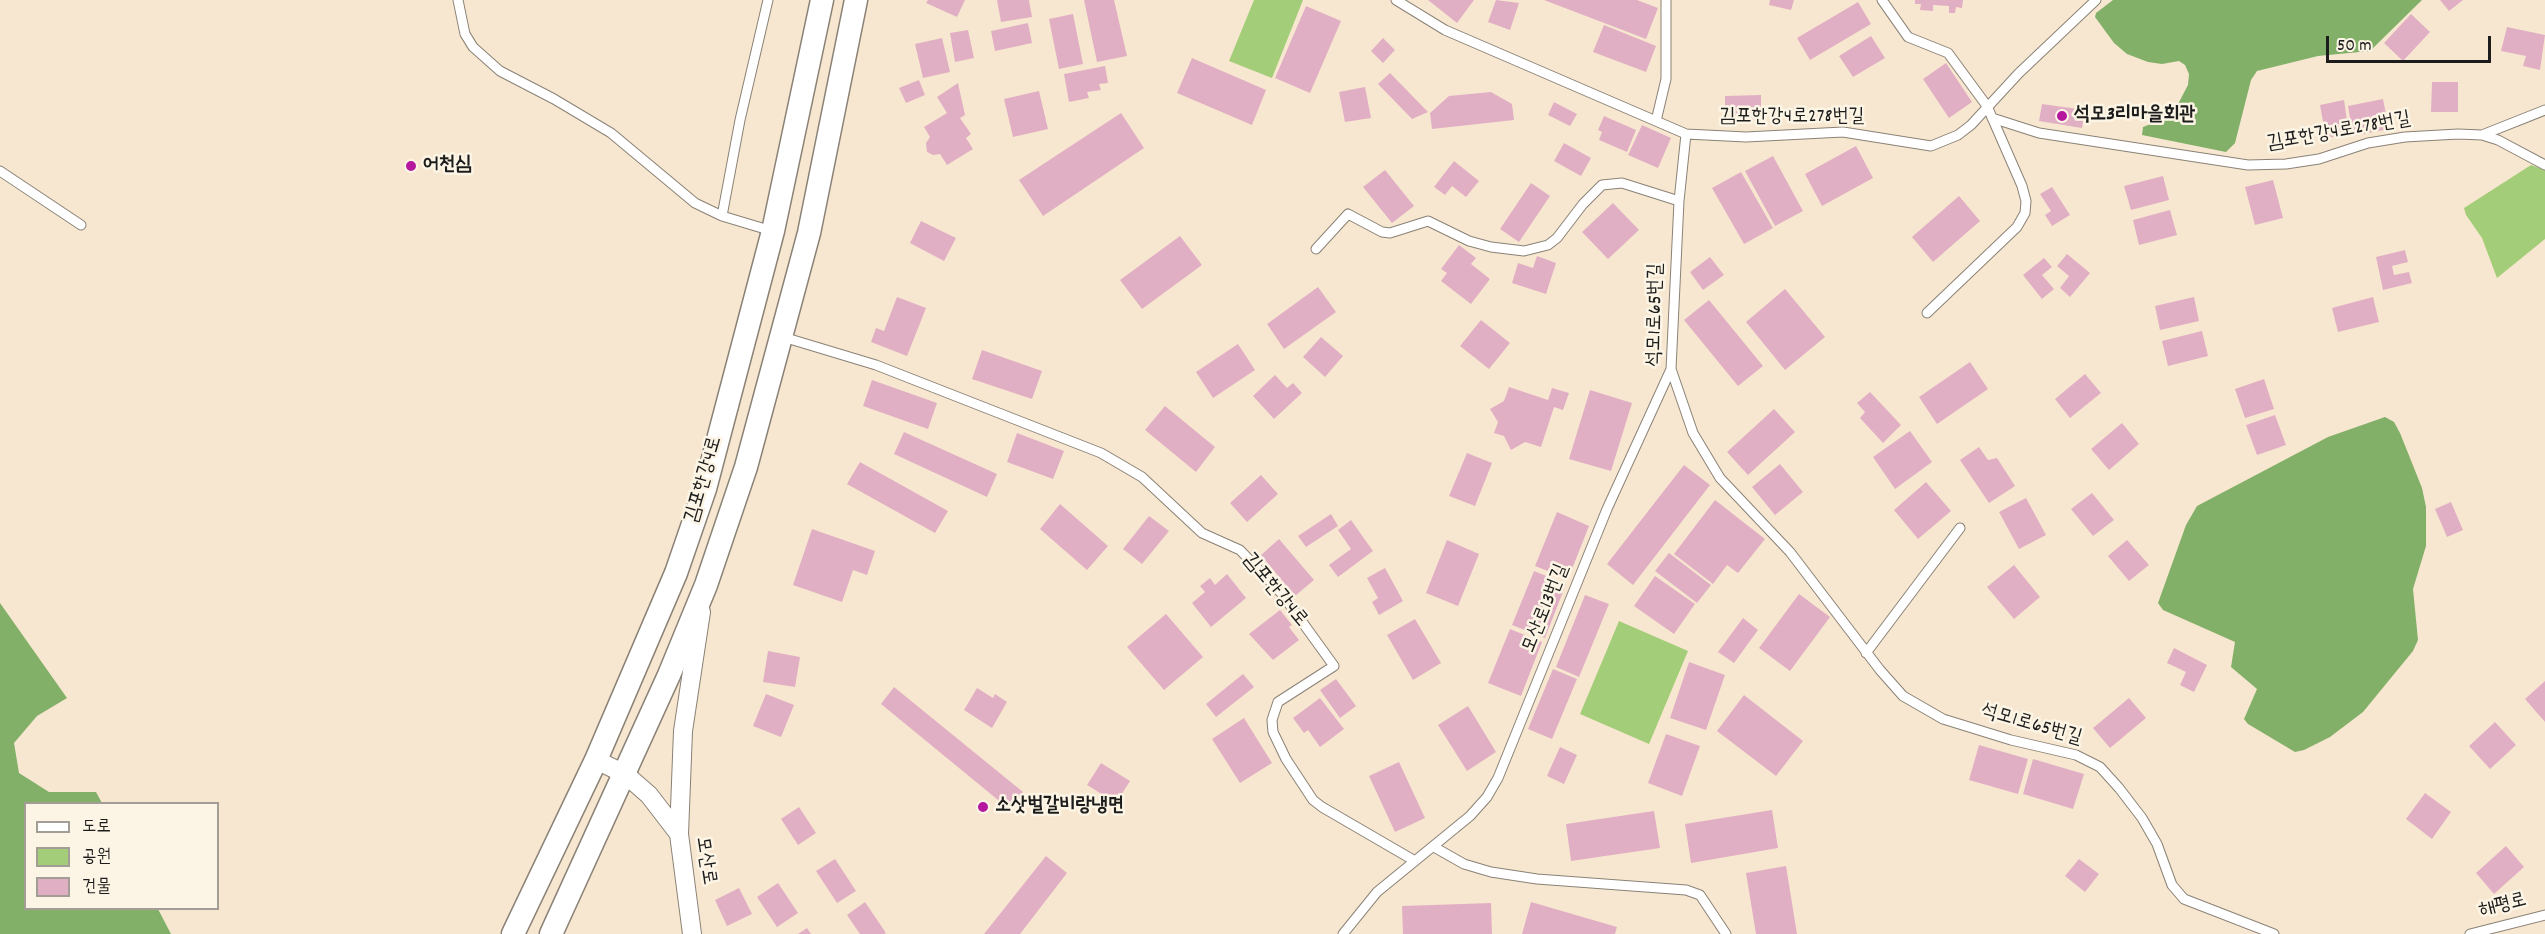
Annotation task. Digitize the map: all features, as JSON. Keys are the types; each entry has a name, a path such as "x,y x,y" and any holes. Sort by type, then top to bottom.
{"street":[{"name":"김포한강4로","path":"513,934 596,760 676,573 705,489 773,231 822,0"},
{"name":"김포한강4로","path":"551,934 625,774 706,585 746,467 783,337 811,222 856,0"},
{"path":"679,834 683,731 706,585"},
{"name":"모산로","path":"596,760 625,774 650,795 679,834 692,934"}],"lane":[{"path":"458,0 465,34 484,58 500,71 604,129 677,190 722,216 773,231"},
{"path":"722,216 740,120 768,0"},
{"name":"김포한강4로278번길","path":"1396,0 1445,30 1686,134 1746,137 1843,132 1931,146 1958,135 2096,0"},
{"path":"1656,121 1666,79 1666,0"},
{"path":"1882,0 1908,37 1947,53 1987,106 2022,186 2025,213 2017,227 1927,312"},
{"path":"2482,135 2545,110"},
{"name":"김포한강4로278번길","path":"1992,118 2039,133 2248,165 2286,164 2319,159 2368,143 2405,137 2482,135 2498,140 2545,165"},
{"name":"석모1로65번길","path":"1686,134 1679,201 1671,369 1693,433 1706,458 1746,506 1790,552 1866,654 1903,696 1943,719 2011,740 2076,755 2100,767 2142,818 2157,844 2172,885 2184,899 2274,934"},
{"path":"0,171 81,225"},
{"path":"1316,249 1348,214 1382,232 1390,233 1428,221 1469,241 1491,247 1524,251 1548,245 1557,238 1583,204 1602,185 1622,183 1679,201"},
{"name":"김포한강4로","path":"783,337 876,365 1122,464 1151,484 1202,533 1226,542 1245,555 1282,594 1334,666 1278,702 1272,720 1273,732 1286,759 1313,800 1332,814 1380,839 1415,861"},
{"name":"모산로13번길","path":"1343,934 1377,892 1470,816 1487,796 1498,778 1607,509 1671,369"},
{"path":"1866,654 1960,528"},
{"path":"1434,847 1464,864 1491,872 1537,879 1686,890 1700,895 1726,934"},
{"name":"해평로","path":"2470,934 2545,915"}],"green space":[{"path":"1254,0 1303,0 1272,78 1229,61"},
{"path":"2113,0 2422,0 2370,51 2318,56 2257,71 2251,80 2235,143 2226,152 2142,135 2143,127 2161,120 2177,106 2188,85 2189,74 2185,65 2179,61 2162,64 2148,62 2127,54 2114,43 2095,17 2096,13"},
{"path":"2531,165 2545,170 2545,239 2497,278 2482,238 2466,215 2464,208"},
{"path":"2385,417 2394,422 2400,433 2422,488 2426,507 2426,546 2413,589 2418,640 2413,651 2363,712 2330,737 2295,752 2248,724 2244,719 2257,689 2231,667 2235,642 2163,610 2158,603 2186,525 2197,506 2328,437"},
{"path":"0,603 67,698 37,716 14,743 19,773 49,792 96,792 101,802 24,802 24,910 159,910 171,934 0,934"},
{"path":"1619,621 1688,651 1649,744 1580,714"}],"building":[{"path":"928,0 965,0 957,17 926,3"},
{"path":"997,0 1029,0 1032,17 1001,22"},
{"path":"1084,0 1114,0 1127,56 1097,62"},
{"path":"1428,0 1474,0 1457,23"},
{"path":"1496,0 1519,3 1510,30 1488,22"},
{"path":"1544,0 1637,0 1658,8 1646,39"},
{"path":"1770,0 1794,0 1791,10 1769,5"},
{"path":"1915,0 1963,0 1962,8 1956,7 1955,13 1949,13 1949,6 1933,5 1933,11 1920,10 1921,4 1915,4"},
{"path":"2440,0 2463,0 2449,11"},
{"path":"1858,2 1871,24 1810,60 1797,38"},
{"path":"1306,6 1341,21 1310,93 1275,78"},
{"path":"1073,14 1083,64 1059,69 1049,19"},
{"path":"2411,14 2430,32 2403,61 2384,43"},
{"path":"1028,23 1032,43 995,51 991,31"},
{"path":"1604,25 1656,46 1646,72 1593,52"},
{"path":"2507,27 2545,35 2540,70 2523,66 2526,56 2501,51"},
{"path":"968,30 974,58 955,62 950,33"},
{"path":"1871,36 1885,58 1853,77 1839,56"},
{"path":"942,38 950,72 923,78 915,44"},
{"path":"1383,38 1395,50 1383,63 1371,51"},
{"path":"1192,58 1266,90 1252,125 1177,93"},
{"path":"1946,63 1972,102 1949,118 1923,79"},
{"path":"1105,66 1108,83 1099,84 1101,90 1087,92 1089,98 1069,102 1064,74"},
{"path":"1390,73 1428,112 1412,119 1378,84"},
{"path":"919,80 925,95 906,103 899,88"},
{"path":"2432,82 2458,82 2458,112 2431,112"},
{"path":"958,83 965,115 960,118 971,134 966,138 973,149 947,165 940,154 933,155 927,152 926,143 930,137 924,127 947,113 937,97"},
{"path":"1365,87 1371,118 1345,122 1339,92"},
{"path":"1039,91 1048,129 1013,137 1004,99"},
{"path":"1491,92 1512,104 1514,120 1432,129 1430,113 1449,96"},
{"path":"1761,95 1761,119 1725,120 1725,96"},
{"path":"2383,99 2389,129 2353,136 2348,106"},
{"path":"2344,100 2349,134 2326,138 2320,105"},
{"path":"1554,102 1577,114 1570,126 1548,115"},
{"name":"석모3리마을회관","path":"2042,104 2085,110 2082,128 2039,121"},
{"path":"1121,113 1144,148 1043,216 1019,180"},
{"path":"1604,116 1636,130 1627,152 1599,140 1602,132 1598,130"},
{"path":"1642,125 1671,138 1658,168 1628,155"},
{"path":"1564,143 1591,158 1581,176 1554,161"},
{"path":"1856,146 1873,178 1822,206 1805,174"},
{"path":"1773,156 1803,211 1775,226 1745,171"},
{"path":"1454,161 1479,181 1466,197 1452,186 1445,195 1434,187"},
{"path":"1385,170 1414,206 1392,223 1363,187"},
{"path":"1741,172 1773,228 1744,244 1712,188"},
{"path":"2163,176 2169,200 2131,210 2124,186"},
{"path":"2273,180 2283,218 2255,225 2245,187"},
{"path":"1531,183 1550,196 1519,242 1500,229"},
{"path":"2052,187 2070,215 2052,226 2045,215 2051,211 2040,194"},
{"path":"1959,196 1980,221 1933,262 1912,237"},
{"path":"1613,203 1639,230 1608,259 1582,232"},
{"path":"2170,210 2177,235 2139,245 2133,220"},
{"path":"921,221 956,238 944,261 910,243"},
{"path":"1180,236 1202,265 1142,309 1120,280"},
{"path":"1459,245 1476,258 1471,264 1490,279 1471,304 1441,281 1447,273 1441,269"},
{"path":"2405,250 2408,262 2392,266 2394,275 2409,272 2412,283 2383,290 2376,257"},
{"path":"2067,254 2090,273 2070,297 2060,288 2069,276 2057,266"},
{"path":"1537,256 1556,263 1546,294 1512,283 1518,263 1533,268"},
{"path":"1710,257 1724,275 1703,290 1690,272"},
{"path":"2044,258 2052,267 2042,275 2054,289 2042,299 2023,275"},
{"path":"1318,287 1336,312 1284,349 1267,324"},
{"path":"1785,289 1825,337 1785,370 1746,322"},
{"path":"897,297 926,308 907,356 871,342 876,328 884,331"},
{"path":"2194,297 2199,321 2160,330 2155,306"},
{"path":"2373,297 2379,322 2338,332 2332,308"},
{"path":"1709,300 1763,366 1738,386 1684,320"},
{"path":"1481,320 1510,343 1489,369 1460,346"},
{"path":"2202,331 2208,356 2168,366 2162,341"},
{"path":"1321,337 1343,356 1325,377 1303,357"},
{"path":"1238,344 1255,370 1213,398 1196,372"},
{"path":"982,350 1042,371 1032,399 972,379"},
{"path":"1970,362 1988,389 1937,424 1919,397"},
{"path":"2085,374 2101,393 2070,418 2055,399"},
{"path":"1275,375 1287,388 1293,383 1302,393 1274,419 1253,396"},
{"path":"2264,379 2274,409 2245,418 2235,389"},
{"path":"872,380 937,403 928,429 863,406"},
{"path":"1509,387 1548,400 1552,388 1569,393 1563,410 1554,407 1541,447 1525,442 1511,450 1504,436 1494,433 1498,422 1490,409 1504,401"},
{"path":"1590,390 1632,403 1611,471 1569,459"},
{"path":"1870,392 1901,425 1883,443 1860,418 1865,412 1857,403"},
{"path":"1165,406 1215,447 1196,472 1145,430"},
{"path":"1774,409 1795,432 1748,475 1727,452"},
{"path":"2275,415 2286,445 2257,455 2246,425"},
{"path":"2122,423 2139,444 2109,470 2091,449"},
{"path":"1910,431 1932,462 1895,489 1873,457"},
{"path":"904,432 997,474 987,497 894,454"},
{"path":"1017,433 1064,451 1053,479 1007,462"},
{"path":"1979,447 1988,460 1997,458 2015,486 1989,503 1960,460"},
{"path":"1467,453 1492,463 1475,506 1449,496"},
{"path":"860,462 948,511 935,533 847,484"},
{"path":"1780,464 1803,492 1775,515 1752,487"},
{"path":"1684,465 1710,485 1633,585 1607,564"},
{"path":"1261,475 1278,494 1247,522 1230,503"},
{"path":"1926,482 1951,511 1918,539 1894,510"},
{"path":"2092,493 2114,520 2093,536 2071,509"},
{"path":"2026,498 2046,535 2019,549 1999,512"},
{"path":"1715,500 1765,539 1738,573 1727,565 1713,584 1674,554"},
{"path":"2451,502 2463,530 2447,537 2435,509"},
{"path":"1060,504 1108,546 1087,570 1040,529"},
{"path":"1557,512 1589,526 1568,579 1535,566"},
{"path":"1331,514 1338,526 1306,547 1298,536"},
{"path":"1149,516 1169,531 1142,564 1123,549"},
{"path":"1351,520 1373,551 1338,577 1329,565 1351,549 1338,530"},
{"path":"812,529 875,551 867,575 853,570 842,602 793,585"},
{"path":"1279,539 1314,580 1295,596 1261,555"},
{"path":"1447,540 1479,554 1458,606 1426,593"},
{"path":"2127,540 2149,565 2129,581 2108,556"},
{"path":"1669,553 1711,585 1697,603 1655,571"},
{"path":"2014,565 2040,597 2014,619 1987,587"},
{"path":"1385,568 1403,601 1379,615 1372,602 1378,598 1367,578"},
{"path":"1534,571 1566,584 1545,638 1512,625"},
{"path":"1227,574 1246,598 1211,627 1192,603 1205,592 1200,586 1210,578 1215,585"},
{"path":"1655,576 1695,604 1674,634 1634,606"},
{"path":"1799,594 1830,617 1790,671 1759,648"},
{"path":"1585,595 1609,604 1579,677 1556,667"},
{"path":"1280,610 1292,625 1289,627 1299,640 1273,660 1249,634"},
{"path":"1166,614 1203,657 1164,690 1127,647"},
{"path":"1743,618 1758,630 1734,663 1718,652"},
{"path":"1415,619 1441,663 1413,680 1387,635"},
{"path":"1510,629 1542,642 1521,696 1488,683"},
{"path":"2174,648 2207,665 2194,692 2180,685 2186,672 2167,663"},
{"path":"768,651 800,657 795,687 763,682"},
{"path":"1689,662 1725,675 1706,730 1670,718"},
{"path":"1553,669 1577,679 1552,739 1528,729"},
{"path":"1243,674 1254,687 1216,717 1206,704"},
{"path":"1336,679 1356,706 1340,718 1320,690"},
{"path":"2545,681 2545,722 2525,699"},
{"path":"894,687 1023,792 1009,809 881,704"},
{"path":"977,688 993,698 995,694 1007,702 992,728 964,710"},
{"path":"766,694 794,705 781,737 753,726"},
{"path":"1744,695 1803,741 1776,776 1717,731"},
{"path":"1320,698 1344,729 1320,747 1308,730 1304,733 1293,718"},
{"path":"2129,698 2146,718 2110,748 2093,728"},
{"path":"1468,706 1496,752 1467,771 1438,725"},
{"path":"1244,718 1272,763 1240,783 1212,739"},
{"path":"2495,722 2516,745 2490,769 2469,746"},
{"path":"1666,734 1700,746 1682,796 1648,783"},
{"path":"1979,745 2028,759 2018,794 1969,780"},
{"path":"1560,747 1577,755 1564,784 1547,776"},
{"path":"2033,759 2084,774 2073,809 2023,794"},
{"path":"1399,762 1425,818 1395,832 1369,776"},
{"path":"1101,763 1130,781 1116,803 1087,785"},
{"path":"2425,793 2451,812 2432,839 2406,819"},
{"path":"799,807 816,833 798,845 781,819"},
{"path":"1772,810 1778,848 1691,863 1685,824"},
{"path":"1654,811 1660,848 1571,861 1566,824"},
{"path":"2506,846 2524,867 2494,894 2476,873"},
{"path":"1046,856 1067,873 1020,934 984,934"},
{"path":"835,859 856,891 837,903 816,871"},
{"path":"2079,859 2099,874 2085,892 2065,876"},
{"path":"1786,866 1797,934 1756,934 1746,873"},
{"path":"778,883 798,913 777,927 757,897"},
{"path":"739,888 752,914 727,926 715,900"},
{"path":"865,902 886,933 860,934 847,915"},
{"path":"1531,902 1617,927 1615,934 1522,934"},
{"path":"1491,903 1492,934 1403,934 1402,906"},
{"path":"807,928 811,934 798,934"}],"place":[{"name":"석모3리마을회관","path":"2062,116"},
{"name":"어천심","path":"411,166"},
{"name":"소삿벌갈비랑냉면","path":"983,807"}]}
